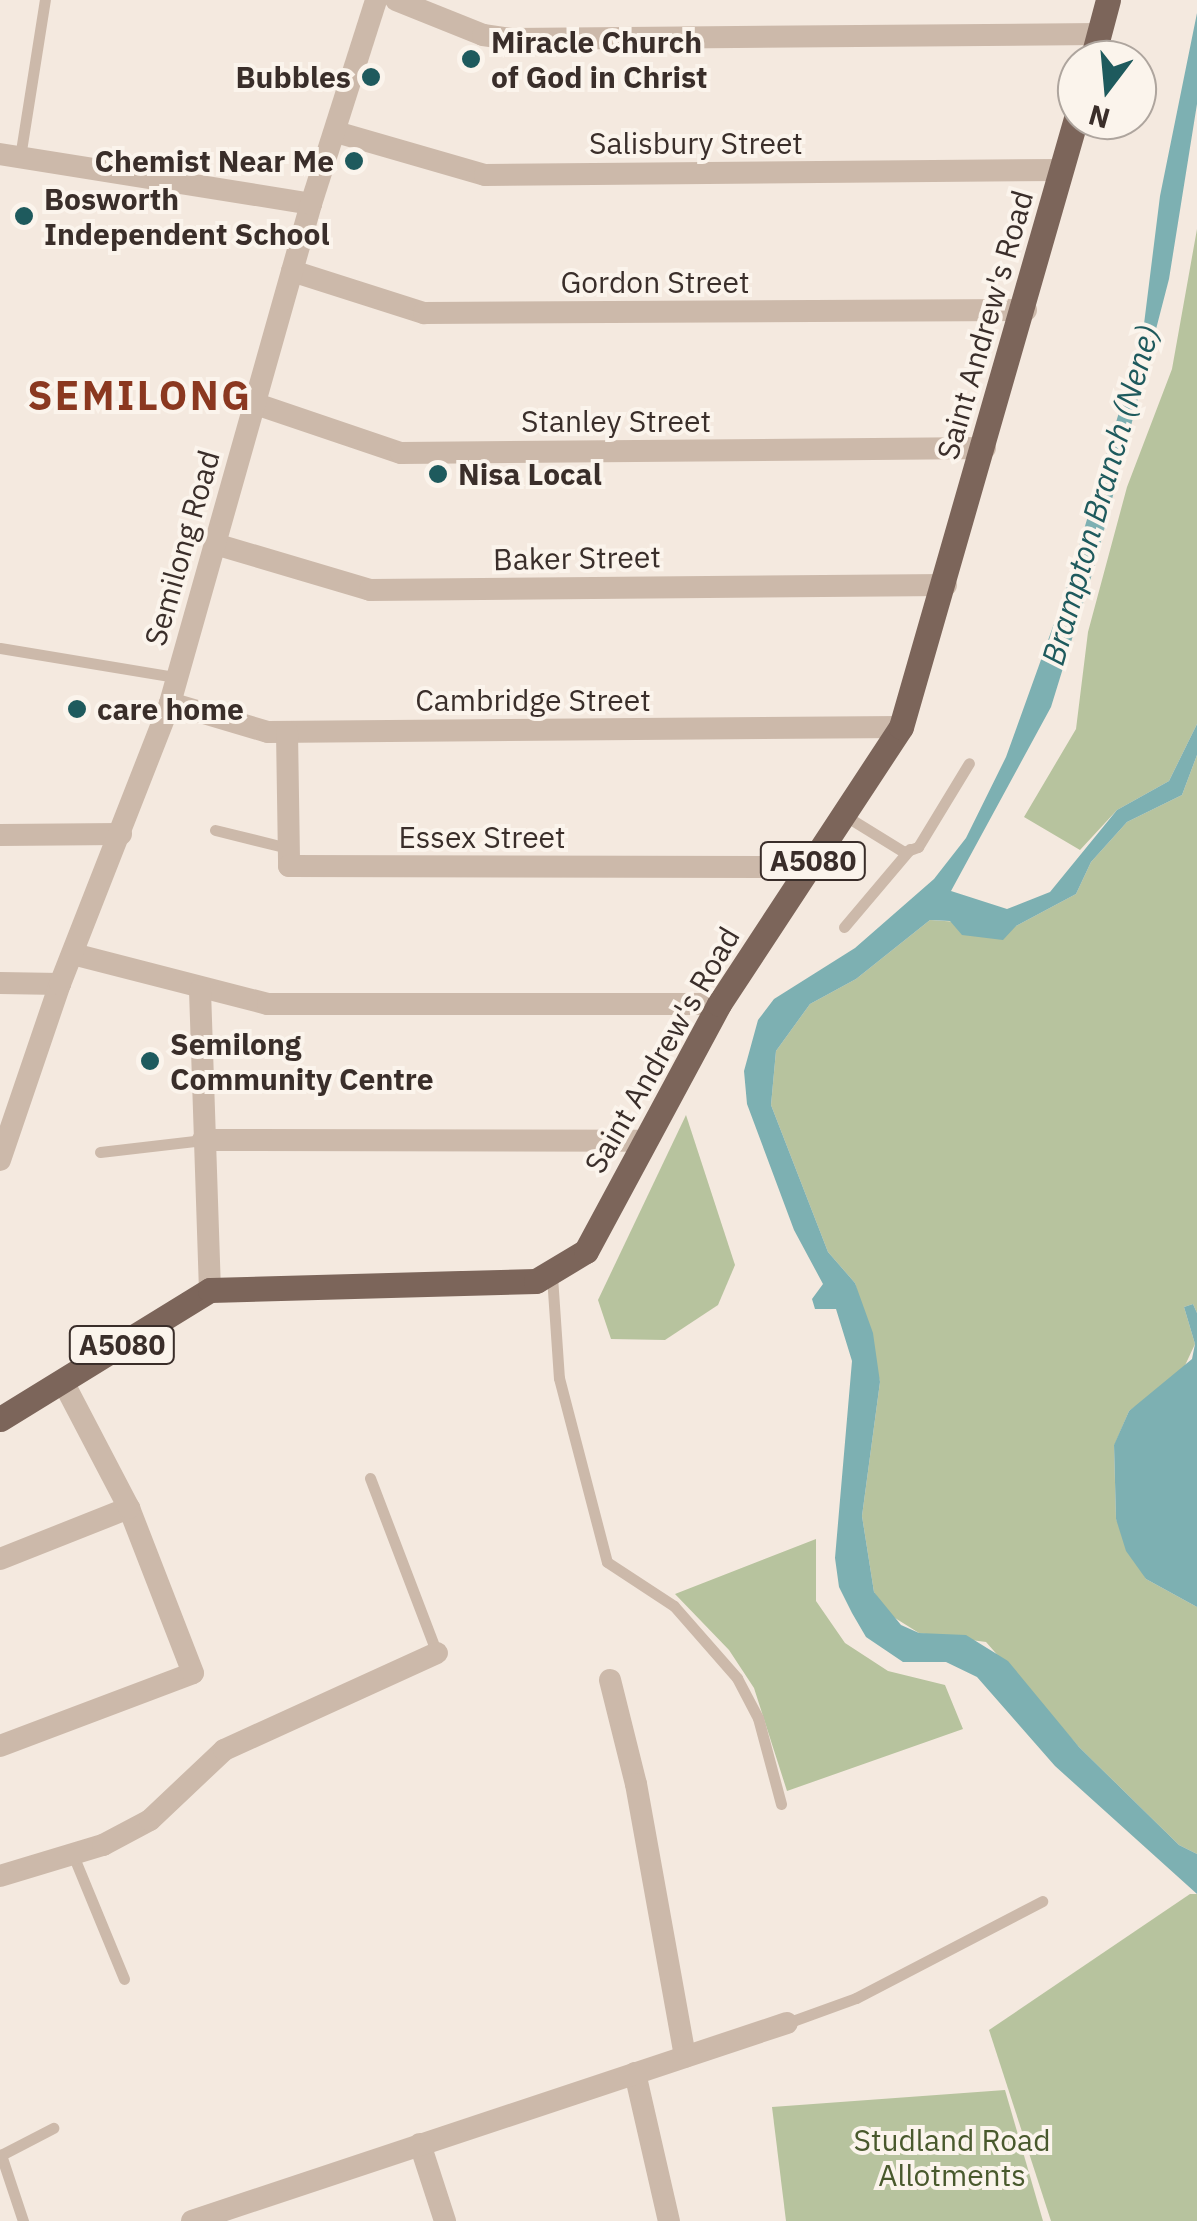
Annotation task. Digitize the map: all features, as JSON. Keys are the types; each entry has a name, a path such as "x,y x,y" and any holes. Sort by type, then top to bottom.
{"main road":[{"path":"1097,40 1108,0"},
{"name":"Saint Andrew's Road","path":"552,1276 586,1251 719,1004 901,727 1026,310 1070,140"},
{"name":"A5080","path":"0,1419 210,1290 552,1276"}],"street":[{"name":"Semilong Road","path":"0,1160 7,1122 170,703 311,204 376,0"},
{"path":"396,0 483,35 513,39 1099,34"},
{"name":"Salisbury Street","path":"336,132 485,175 1062,170"},
{"path":"10,156 311,204"},
{"name":"Gordon Street","path":"292,271 424,313 1026,310"},
{"name":"Stanley Street","path":"256,404 401,452 984,448"},
{"name":"Baker Street","path":"216,544 370,590 946,585"},
{"name":"Cambridge Street","path":"170,703 287,732 901,727"},
{"path":"287,732 289,848"},
{"path":"0,835 121,834"},
{"name":"Essex Street","path":"289,848 289,866 809,867"},
{"path":"73,954 200,990 268,1004 719,1004"},
{"path":"0,984 60,984"},
{"path":"200,990 210,1290"},
{"path":"203,1140 647,1141"},
{"path":"0,1746 193,1673 129,1508 63,1382"},
{"path":"0,1559 129,1508"},
{"path":"0,1876 73,1855 150,1820 224,1750 437,1652"},
{"path":"610,1680 636,1784 685,2057"},
{"path":"192,2221 218,2217 420,2144 787,2022"},
{"path":"635,2073 668,2221"},
{"path":"420,2144 446,2221"}],"lane":[{"path":"10,156 45,0"},
{"path":"0,648 176,678"},
{"path":"844,927 910,850 969,763"},
{"path":"844,815 910,850"},
{"path":"215,830 289,848"},
{"path":"100,1152 203,1140"},
{"path":"552,1276 560,1378 607,1562 674,1606 737,1678 758,1718 781,1804"},
{"path":"370,1478 437,1652"},
{"path":"73,1855 124,1979"},
{"path":"787,2022 856,1998 1042,1901"},
{"path":"23,2221 0,2156 53,2128"}],"green space":[{"path":"1197,229 1197,724 1169,781 1117,810 1080,850 1024,817 1076,729 1088,632 1127,487 1172,369"},
{"path":"1197,755 1197,1313 1193,1304 1184,1307 1195,1344 1181,1374 1129,1411 1114,1446 1116,1519 1146,1579 1197,1607 1197,1854 1179,1845 1079,1747 986,1642 919,1633 887,1613 874,1592 862,1516 880,1382 855,1283 828,1252 771,1105 776,1051 810,1004 856,979 930,920 1016,926 1076,894 1091,862 1127,822 1182,795"},
{"path":"686,1115 735,1265 718,1305 665,1340 611,1339 598,1300"},
{"path":"816,1539 816,1601 845,1643 888,1671 945,1685 963,1729 787,1791 754,1688 729,1650 675,1594"},
{"path":"1190,1894 1197,1894 1197,2221 1051,2221 989,2030"},
{"name":"Studland Road Allotments","path":"1005,2090 1043,2221 786,2221 772,2107"}],"water":[{"name":"Brampton Branch (Nene)","path":"1197,13 1197,104 1169,279 1096,561 1051,707 951,891 1007,909 1050,892 1117,810 1169,781 1197,724 1197,755 1182,795 1127,822 1091,862 1076,894 1016,926 1003,940 962,935 950,921 930,920 856,979 810,1004 776,1051 771,1105 828,1252 855,1283 873,1333 880,1382 862,1516 874,1592 901,1625 919,1633 966,1635 1008,1661 1079,1747 1179,1845 1197,1854 1197,1894 1055,1766 977,1677 946,1662 903,1662 866,1637 852,1613 839,1587 835,1558 852,1361 836,1309 815,1309 812,1299 823,1284 794,1230 747,1104 744,1071 758,1020 774,999 855,948 934,879 966,838 1006,757 1065,593 1143,332 1160,196"},
{"path":"1193,1304 1197,1313 1197,1607 1146,1579 1126,1551 1116,1519 1114,1445 1129,1411 1192,1359 1195,1344 1184,1307"}],"place":[{"name":"Miracle Church of God in Christ","path":"471,59"},
{"name":"Bubbles","path":"371,77"},
{"name":"Chemist Near Me","path":"354,161"},
{"name":"Bosworth Independent School","path":"24,216"},
{"name":"Nisa Local","path":"438,474"},
{"name":"care home","path":"77,709"},
{"name":"Semilong Community Centre","path":"150,1061"}],"district":[{"name":"SEMILONG","path":"140,395"}]}
